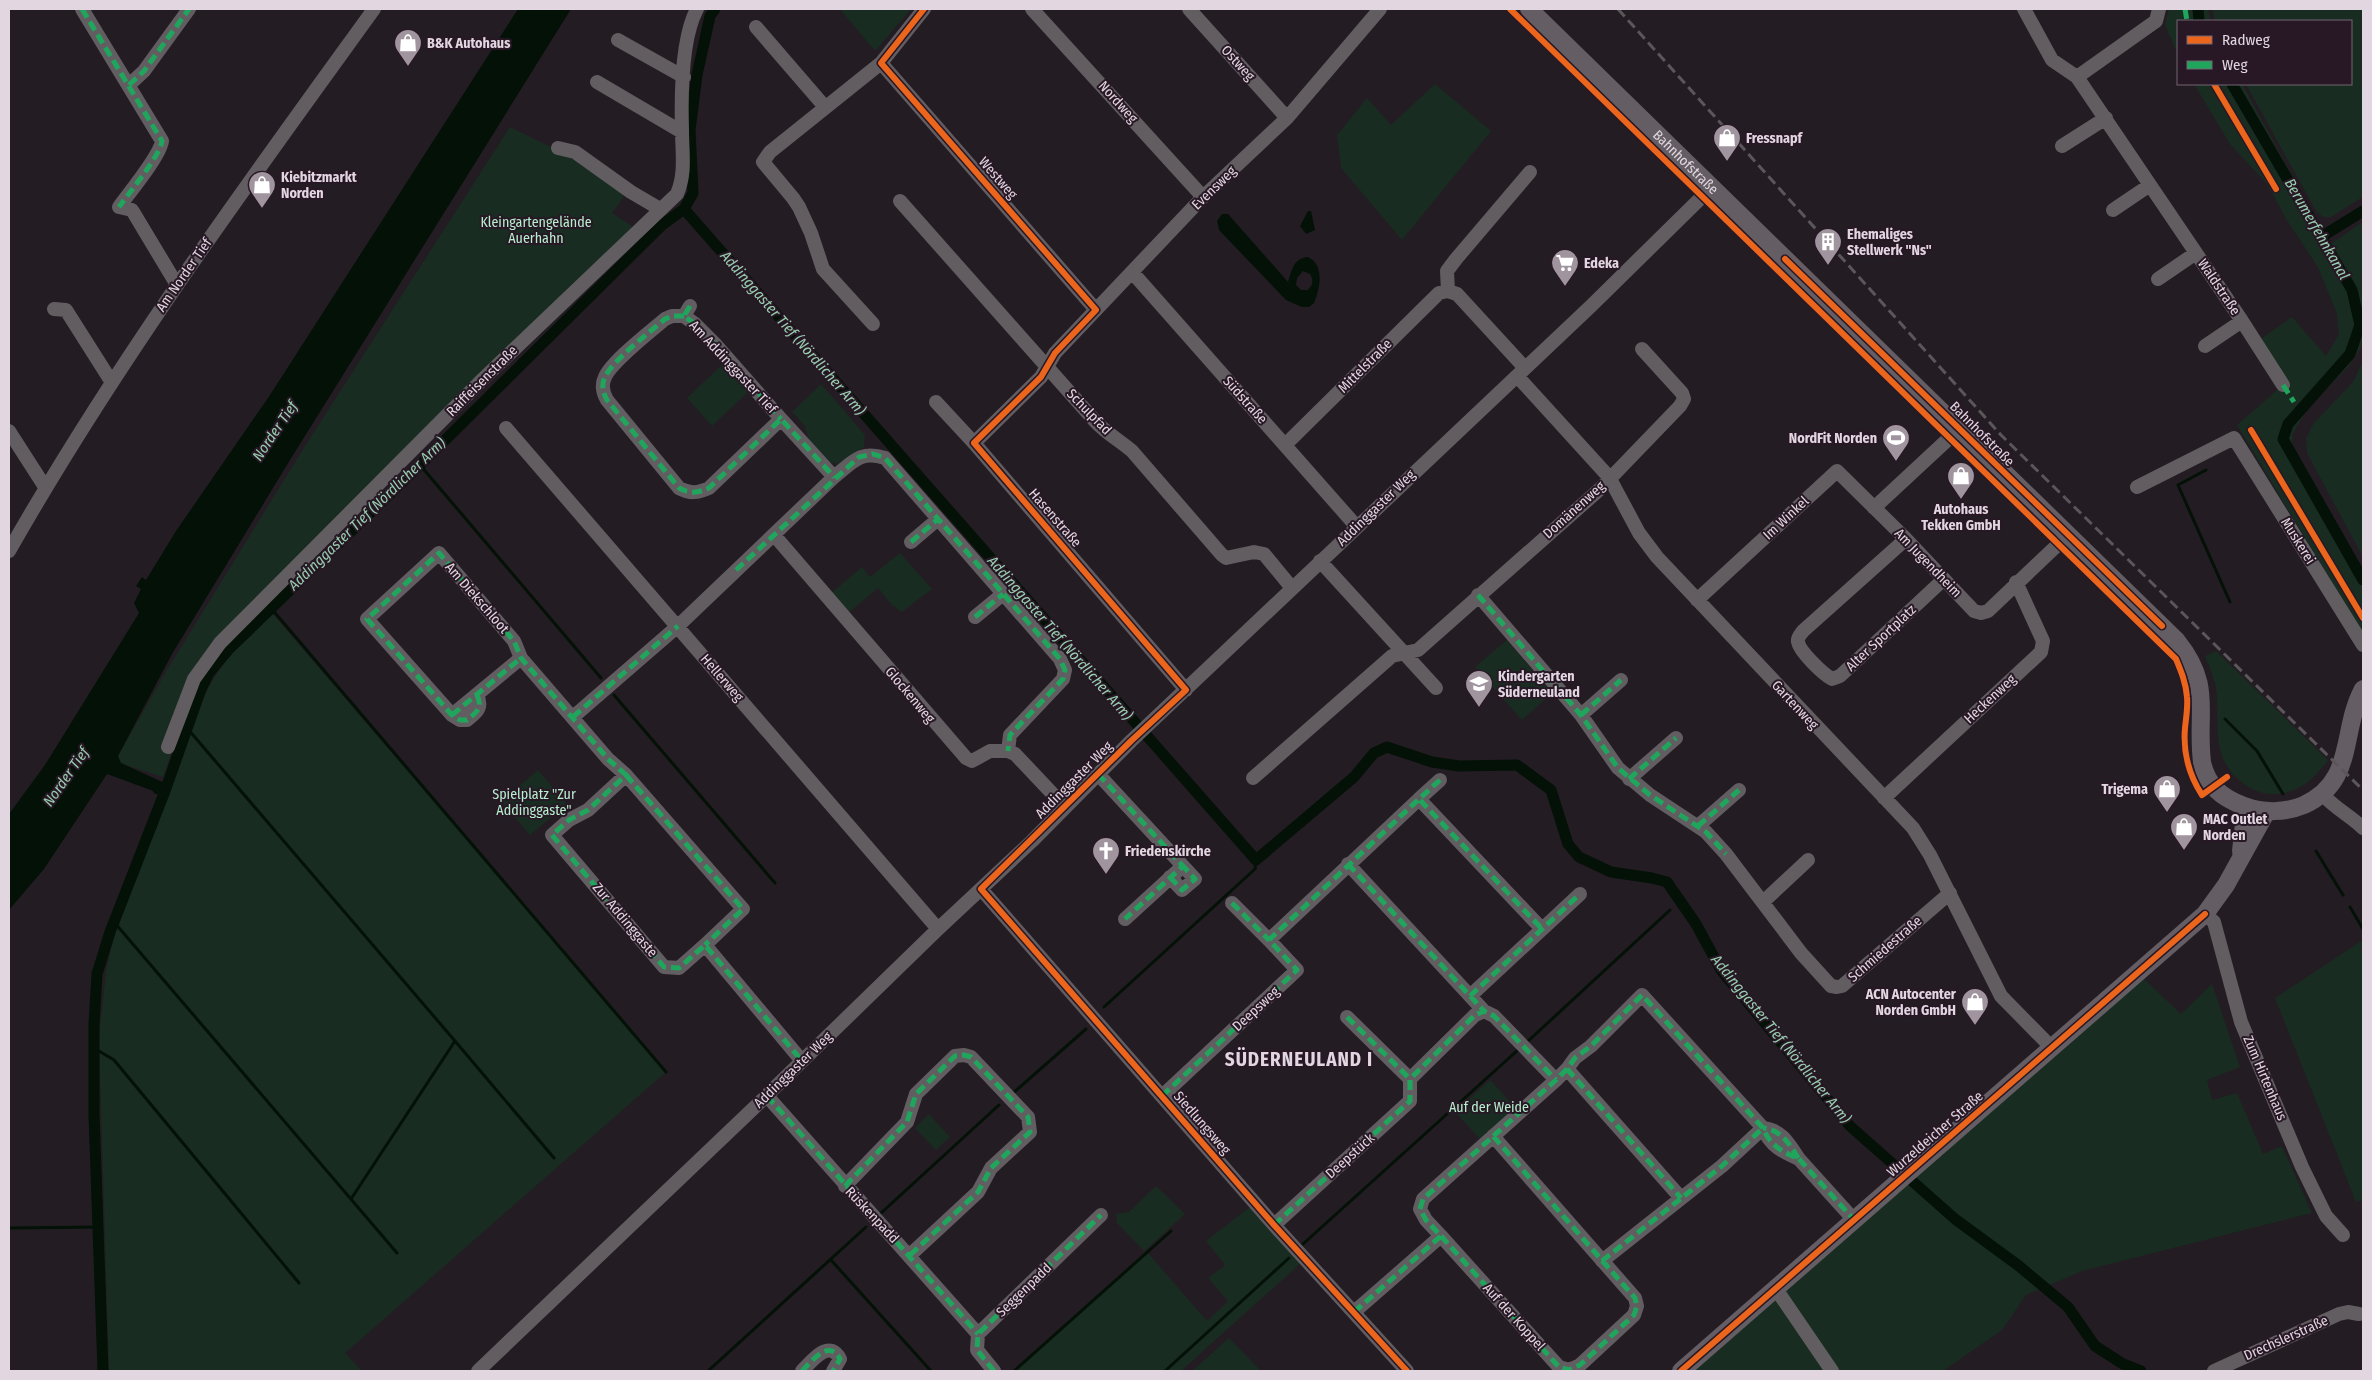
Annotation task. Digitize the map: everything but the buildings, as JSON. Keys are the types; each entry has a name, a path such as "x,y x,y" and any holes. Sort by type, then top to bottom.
{"main road":[{"name":"Bahnhofstraße","path":"1529,9 2069,534 2185,651 2196,671 2201,686 2200,737 2204,771 2213,787 2228,800 2246,807 2267,811"},
{"path":"2267,811 2297,808 2323,795 2341,768 2353,711 2363,689"},
{"name":"Wurzeldeicher Straße","path":"2241,857 2246,807"},
{"name":"Wurzeldeicher Straße","path":"1681,1371 2205,914 2226,885 2267,811"}],"street":[{"path":"82,9 130,84 162,141 162,146 118,207 132,210 177,285"},
{"path":"130,84 144,71 189,9"},
{"name":"Am Norder Tief","path":"9,551 45,487 111,381 177,285 374,9"},
{"name":"Raiffeisenstraße","path":"168,747 194,679 220,644 483,379 677,194 683,180 684,77 690,22 697,9"},
{"path":"873,324 823,269 799,207 763,162 770,152 881,63 924,9"},
{"name":"Nordweg","path":"1032,9 1204,197"},
{"name":"Ostweg","path":"1189,9 1287,118"},
{"name":"Evensweg","path":"1048,367 1055,353 1132,272 1204,197 1287,118 1380,9"},
{"name":"Waldstraße","path":"2024,9 2052,60 2077,77 2242,321 2283,385"},
{"path":"2077,77 2156,20 2159,9"},
{"path":"756,27 826,107"},
{"path":"618,40 684,77"},
{"name":"Westweg","path":"881,63 1096,310"},
{"path":"597,82 682,132"},
{"path":"2062,146 2106,118"},
{"path":"558,148 575,152 630,192 660,209"},
{"path":"1521,372 1457,294 1448,291 1447,272 1530,172"},
{"path":"2112,210 2150,185"},
{"name":"Addinggaster Weg","path":"478,1371 981,889 1149,724 1521,372 1712,188"},
{"name":"Schulpfad","path":"900,201 1106,433 1120,440 1132,451 1222,555 1226,558 1254,552 1264,554 1292,588"},
{"name":"Waldstraße","path":"2158,279 2196,253"},
{"name":"Südstraße","path":"1132,272 1357,527"},
{"name":"Mittelstraße","path":"1285,445 1439,293 1448,291"},
{"path":"54,308 66,310 111,381"},
{"name":"Am Addinggaster Tief","path":"781,420 709,488 700,492 688,493 679,488 607,400 603,393 603,383 609,370 665,319 687,311 695,324 834,477"},
{"name":"Waldstraße","path":"2205,346 2242,321"},
{"name":"Domänenweg","path":"1253,778 1392,656 1418,650 1600,489 1680,406 1684,399 1682,393 1642,349"},
{"path":"974,443 1041,377 1048,367"},
{"name":"Gartenweg","path":"1521,372 1610,477 1639,532 1657,557 1913,828 1930,854 2001,996 2052,1048"},
{"name":"Hasenstraße","path":"936,402 974,443 1186,690"},
{"name":"Hellerweg","path":"506,428 938,929"},
{"path":"1874,508 1959,429"},
{"path":"9,431 45,487"},
{"name":"Muskerei","path":"2137,487 2234,438 2363,645"},
{"path":"572,717 678,626 834,477 859,457 873,454 885,458 1060,659 1065,670 1063,679 1010,735 1008,751 1015,754 1065,807"},
{"name":"Im Winkel","path":"1697,600 1837,471 1874,508"},
{"name":"Am Jugendheim","path":"1874,508 1974,611 1981,613 1988,611 2016,582 2069,534"},
{"path":"911,542 938,519"},
{"name":"Glockenweg","path":"774,535 962,754 972,761 990,751 1008,751"},
{"name":"Alter Sportplatz","path":"1906,539 1798,637 1798,643 1811,660 1832,679 1840,676 1944,579"},
{"name":"Am Diekschloot","path":"521,658 452,715 367,619 439,553 514,641 521,658 608,760 623,771 743,909 705,945"},
{"path":"1320,561 1436,688"},
{"name":"Heckenweg","path":"1884,798 2041,652 2043,641 2016,582"},
{"path":"975,617 1003,594"},
{"name":"Schmiedestraße","path":"1478,595 1581,715 1618,768 1629,779 1698,826 1726,854 1801,953 1831,986 1842,986 1950,893"},
{"path":"1581,715 1621,680"},
{"path":"1629,779 1676,738"},
{"name":"Zur Addinggaste","path":"623,771 588,810 569,820 552,835 664,967 679,968 705,945"},
{"path":"1098,774 1183,866 1124,919"},
{"path":"1269,940 1348,864 1440,780"},
{"path":"1698,826 1739,790"},
{"path":"2323,795 2332,805 2350,816 2363,828"},
{"path":"1419,799 1542,929"},
{"path":"1763,902 1808,860"},
{"path":"1348,864 1484,1011 1494,1016 1556,1080"},
{"name":"Siedlungsweg","path":"981,889 1274,1226 1406,1371"},
{"path":"1470,996 1580,894"},
{"name":"Deepsweg","path":"1162,1096 1297,970 1232,903"},
{"name":"Zum Hirtenhaus","path":"2205,914 2214,922 2241,1022 2298,1158 2326,1216 2343,1235"},
{"path":"705,945 802,1061"},
{"path":"1354,1312 1441,1236 1426,1220 1420,1209 1423,1199 1568,1069 1575,1058 1591,1046 1642,995 1763,1128 1767,1137 1778,1150 1800,1159 1855,1221"},
{"path":"1347,1017 1410,1079 1475,1015 1484,1011"},
{"path":"845,1186 907,1122 916,1094 955,1056 964,1054 971,1057 1028,1117 1030,1132 991,1168 978,1192 910,1255"},
{"path":"1568,1069 1681,1198"},
{"name":"Deepstück","path":"1274,1226 1410,1101 1410,1079"},
{"name":"Rüskenpadd","path":"766,1096 845,1186 910,1255 978,1334"},
{"path":"1602,1261 1722,1166 1763,1128"},
{"name":"Auf der Koppel","path":"1441,1236 1559,1367 1569,1370 1580,1366 1634,1315 1637,1306 1635,1298 1493,1136"},
{"name":"Seggenpadd","path":"978,1334 1101,1215"},
{"path":"1776,1289 1832,1371"},
{"name":"Drechslerstraße","path":"2214,1371 2339,1314 2348,1312 2359,1314"},
{"path":"978,1334 977,1350 994,1371"},
{"path":"802,1371 824,1350 831,1350 837,1353 840,1359 833,1371"}],"green space":[{"path":"840,9 911,9 875,51"},
{"path":"2169,9 2208,9 2211,20 2177,20 2177,53 2165,25"},
{"path":"2212,9 2363,9 2363,197 2331,217 2323,217 2316,211 2247,85 2352,85 2352,20 2215,20"},
{"path":"1435,84 1491,131 1402,240 1341,168 1337,135 1367,98 1391,125"},
{"path":"2195,85 2243,85 2319,225 2332,243 2363,222 2363,344 2349,366 2309,406 2292,435 2292,450 2333,523 2363,587 2363,634 2237,425 2283,385 2255,343 2292,317 2326,356 2339,334 2337,314 2318,267 2286,219 2268,185 2230,144"},
{"name":"Kleingartengelände Auerhahn","path":"510,127 565,154 625,195 612,213 632,226 633,229 491,380 251,617 202,673 187,706 163,777 120,763 118,756 167,670 305,446"},
{"path":"2363,361 2363,557 2307,453 2306,438 2314,423 2353,382"},
{"path":"724,363 749,391 712,426 687,398"},
{"path":"821,384 865,435 864,447 837,464 830,462 809,440 805,426 792,412"},
{"path":"900,553 932,589 902,612 892,605 878,588 847,614 830,594 862,567 870,577"},
{"path":"271,612 666,1072 345,1353 362,1371 109,1371 99,1039 106,972 115,931 207,689 231,652"},
{"path":"1507,640 1552,693 1522,720 1475,667"},
{"path":"2216,651 2328,760 2304,785 2289,792 2263,793 2243,784 2230,771 2220,749 2216,688 2205,656"},
{"name":"Spielplatz \"Zur Addinggaste\"","path":"538,770 567,804 530,835 501,801"},
{"path":"2363,940 2363,1200 2356,1202 2275,998"},
{"path":"2143,978 2181,1014 2212,984 2240,1067 2207,1080 2212,1100 2237,1093 2263,1154 2282,1146 2312,1213 2082,1271 2026,1295 2002,1330 1943,1371 1690,1371"},
{"name":"Auf der Weide","path":"1490,1080 1516,1108 1481,1140 1455,1112"},
{"path":"929,1114 950,1137 936,1150 915,1128"},
{"path":"1156,1186 1185,1214 1144,1251 1117,1223 1116,1214 1129,1212"},
{"path":"1250,1207 1301,1263 1181,1371 1014,1371 1147,1252 1207,1321 1228,1301 1208,1278 1225,1265 1206,1241"},
{"path":"1229,1338 1261,1371 1192,1371"}],"water":[{"name":"Norder Tief","path":"518,9 571,9 290,460 172,654 118,756 121,763 171,786 167,796 107,774 44,869 9,910 9,814 45,765 139,613 134,603 141,589 136,586 142,577 146,580 176,531 270,395"},
{"path":"1308,211 1311,211 1315,230 1306,234 1300,226"},
{"path":"1222,214 1228,214 1288,282 1296,262 1308,257 1313,261 1317,266 1320,278 1314,303 1309,307 1302,307 1286,300 1219,230 1217,221","holes":["1303,271 1310,274 1311,286 1308,290 1301,290 1296,285 1297,278"]}],"waterway":[{"name":"Addinggaster Tief (Nördlicher Arm)","path":"684,209 693,193 690,130 697,75 710,16 715,9"},
{"name":"Berumerfehnkanal","path":"2198,9 2199,20"},
{"name":"Berumerfehnkanal","path":"2233,85 2352,290 2360,325 2350,354 2288,424 2283,439 2363,580"},
{"name":"Addinggaster Tief (Nördlicher Arm)","path":"158,789 165,791 200,692 209,673 229,649 420,465 662,225 684,209 1256,860 1354,777 1374,753 1387,747 1432,762 1459,766 1517,765 1551,790 1568,844 1579,857 1611,872 1667,882 1696,924 1721,970 1850,1126 1955,1219 2019,1266 2068,1307 2095,1346 2123,1364 2141,1371"},
{"path":"2321,237 2363,211"},
{"path":"420,465 601,678"},
{"path":"2206,470 2178,485 2230,602"},
{"path":"270,607 666,1072"},
{"path":"614,695 775,883"},
{"path":"2225,719 2257,751 2283,794"},
{"path":"187,728 455,1041 351,1199"},
{"path":"103,1371 94,1114 94,1024 97,974 110,932 165,791"},
{"path":"2316,851 2343,895"},
{"path":"1104,1007 1255,869 1256,860"},
{"path":"2350,907 2363,929"},
{"path":"1527,1042 1670,910"},
{"path":"114,922 397,1253"},
{"path":"1012,1094 1086,1029"},
{"path":"455,1041 554,1158"},
{"path":"94,1048 114,1060 299,1283"},
{"path":"1303,1244 1519,1049"},
{"path":"880,1214 999,1105"},
{"path":"9,1228 99,1227"},
{"path":"708,1371 866,1227"},
{"path":"1014,1371 1171,1231"},
{"path":"1165,1371 1289,1258"},
{"path":"831,1260 931,1371"}],"railway":[{"path":"1618,9 2001,435 2363,790"}],"marked path":[{"path":"82,9 162,141 156,156 119,207"},
{"path":"129,85 144,71 189,9"},
{"path":"2185,9 2187,20"},
{"path":"690,306 684,316 716,345 781,419"},
{"path":"684,316 672,316 665,319 641,339 609,370 603,386 607,400 679,488 694,492 709,488 781,419 834,477"},
{"path":"2283,385 2294,402"},
{"path":"736,570 859,457 873,454 885,458 1060,659 1065,670 1063,679 1010,735 1008,751"},
{"path":"911,542 938,519"},
{"path":"477,695 479,707 474,715 467,720 460,720 452,715 367,619 439,553 514,641 521,658 608,759 626,775 588,810 569,820 552,835 664,967 679,968 705,945 802,1061"},
{"path":"975,617 1003,594"},
{"path":"1478,595 1581,715 1618,768 1650,795 1706,832 1726,854"},
{"path":"573,717 678,626"},
{"path":"452,715 521,658"},
{"path":"1581,715 1621,680"},
{"path":"1629,779 1676,738"},
{"path":"1098,774 1183,866 1125,919"},
{"path":"626,775 743,909 705,945"},
{"path":"1440,780 1419,799 1542,929"},
{"path":"1698,826 1739,790"},
{"path":"1162,1096 1297,970 1269,940 1419,799"},
{"path":"1348,864 1484,1011"},
{"path":"1170,877 1182,890 1195,879 1183,866"},
{"path":"1470,996 1580,894"},
{"path":"1232,903 1269,940"},
{"path":"1354,1312 1441,1236 1426,1220 1420,1209 1423,1199 1556,1080 1575,1058 1591,1046 1642,995 1763,1128 1773,1144 1782,1151 1799,1159 1780,1135 1770,1129 1763,1128"},
{"path":"1274,1225 1410,1101 1410,1079 1475,1015 1484,1011 1494,1016 1556,1080"},
{"path":"1347,1017 1410,1079"},
{"path":"845,1186 907,1122 916,1094 955,1056 964,1055 971,1057 1028,1117 1030,1132 991,1168 978,1192 910,1255"},
{"path":"1567,1069 1681,1198"},
{"path":"767,1096 978,1334"},
{"path":"1602,1261 1722,1166 1763,1128"},
{"path":"1441,1236 1559,1367 1569,1370 1580,1365 1634,1315 1637,1306 1635,1298 1493,1136"},
{"path":"1799,1159 1855,1221"},
{"path":"994,1371 977,1350 978,1334 1101,1215"},
{"path":"802,1371 816,1357 826,1351 836,1353 840,1359 833,1371"}],"cycle path":[{"path":"924,9 881,63 1096,310 1055,353 1041,377 974,443 1186,690 1131,741 981,889 1274,1225 1407,1371"},
{"path":"1510,9 2176,659 2186,692 2185,745 2188,763 2194,779 2202,795 2227,777"},
{"path":"2215,85 2276,189"},
{"path":"1785,259 2162,626"},
{"path":"2251,430 2363,618"},
{"path":"1681,1371 2205,914"}],"place":[{"name":"B&K Autohaus","path":"408,67"},
{"name":"Fressnapf","path":"1727,162"},
{"name":"Kiebitzmarkt Norden","path":"262,209"},
{"name":"Ehemaliges Stellwerk \"Ns\"","path":"1828,266"},
{"name":"Edeka","path":"1565,287"},
{"name":"NordFit Norden","path":"1896,462"},
{"name":"Autohaus Tekken GmbH","path":"1961,500"},
{"name":"Kindergarten Süderneuland","path":"1479,708"},
{"name":"Trigema","path":"2167,813"},
{"name":"MAC Outlet Norden","path":"2184,851"},
{"name":"Friedenskirche","path":"1106,875"},
{"name":"ACN Autocenter Norden GmbH","path":"1975,1026"}],"district":[{"name":"SÜDERNEULAND I","path":"1299,1059"}]}
